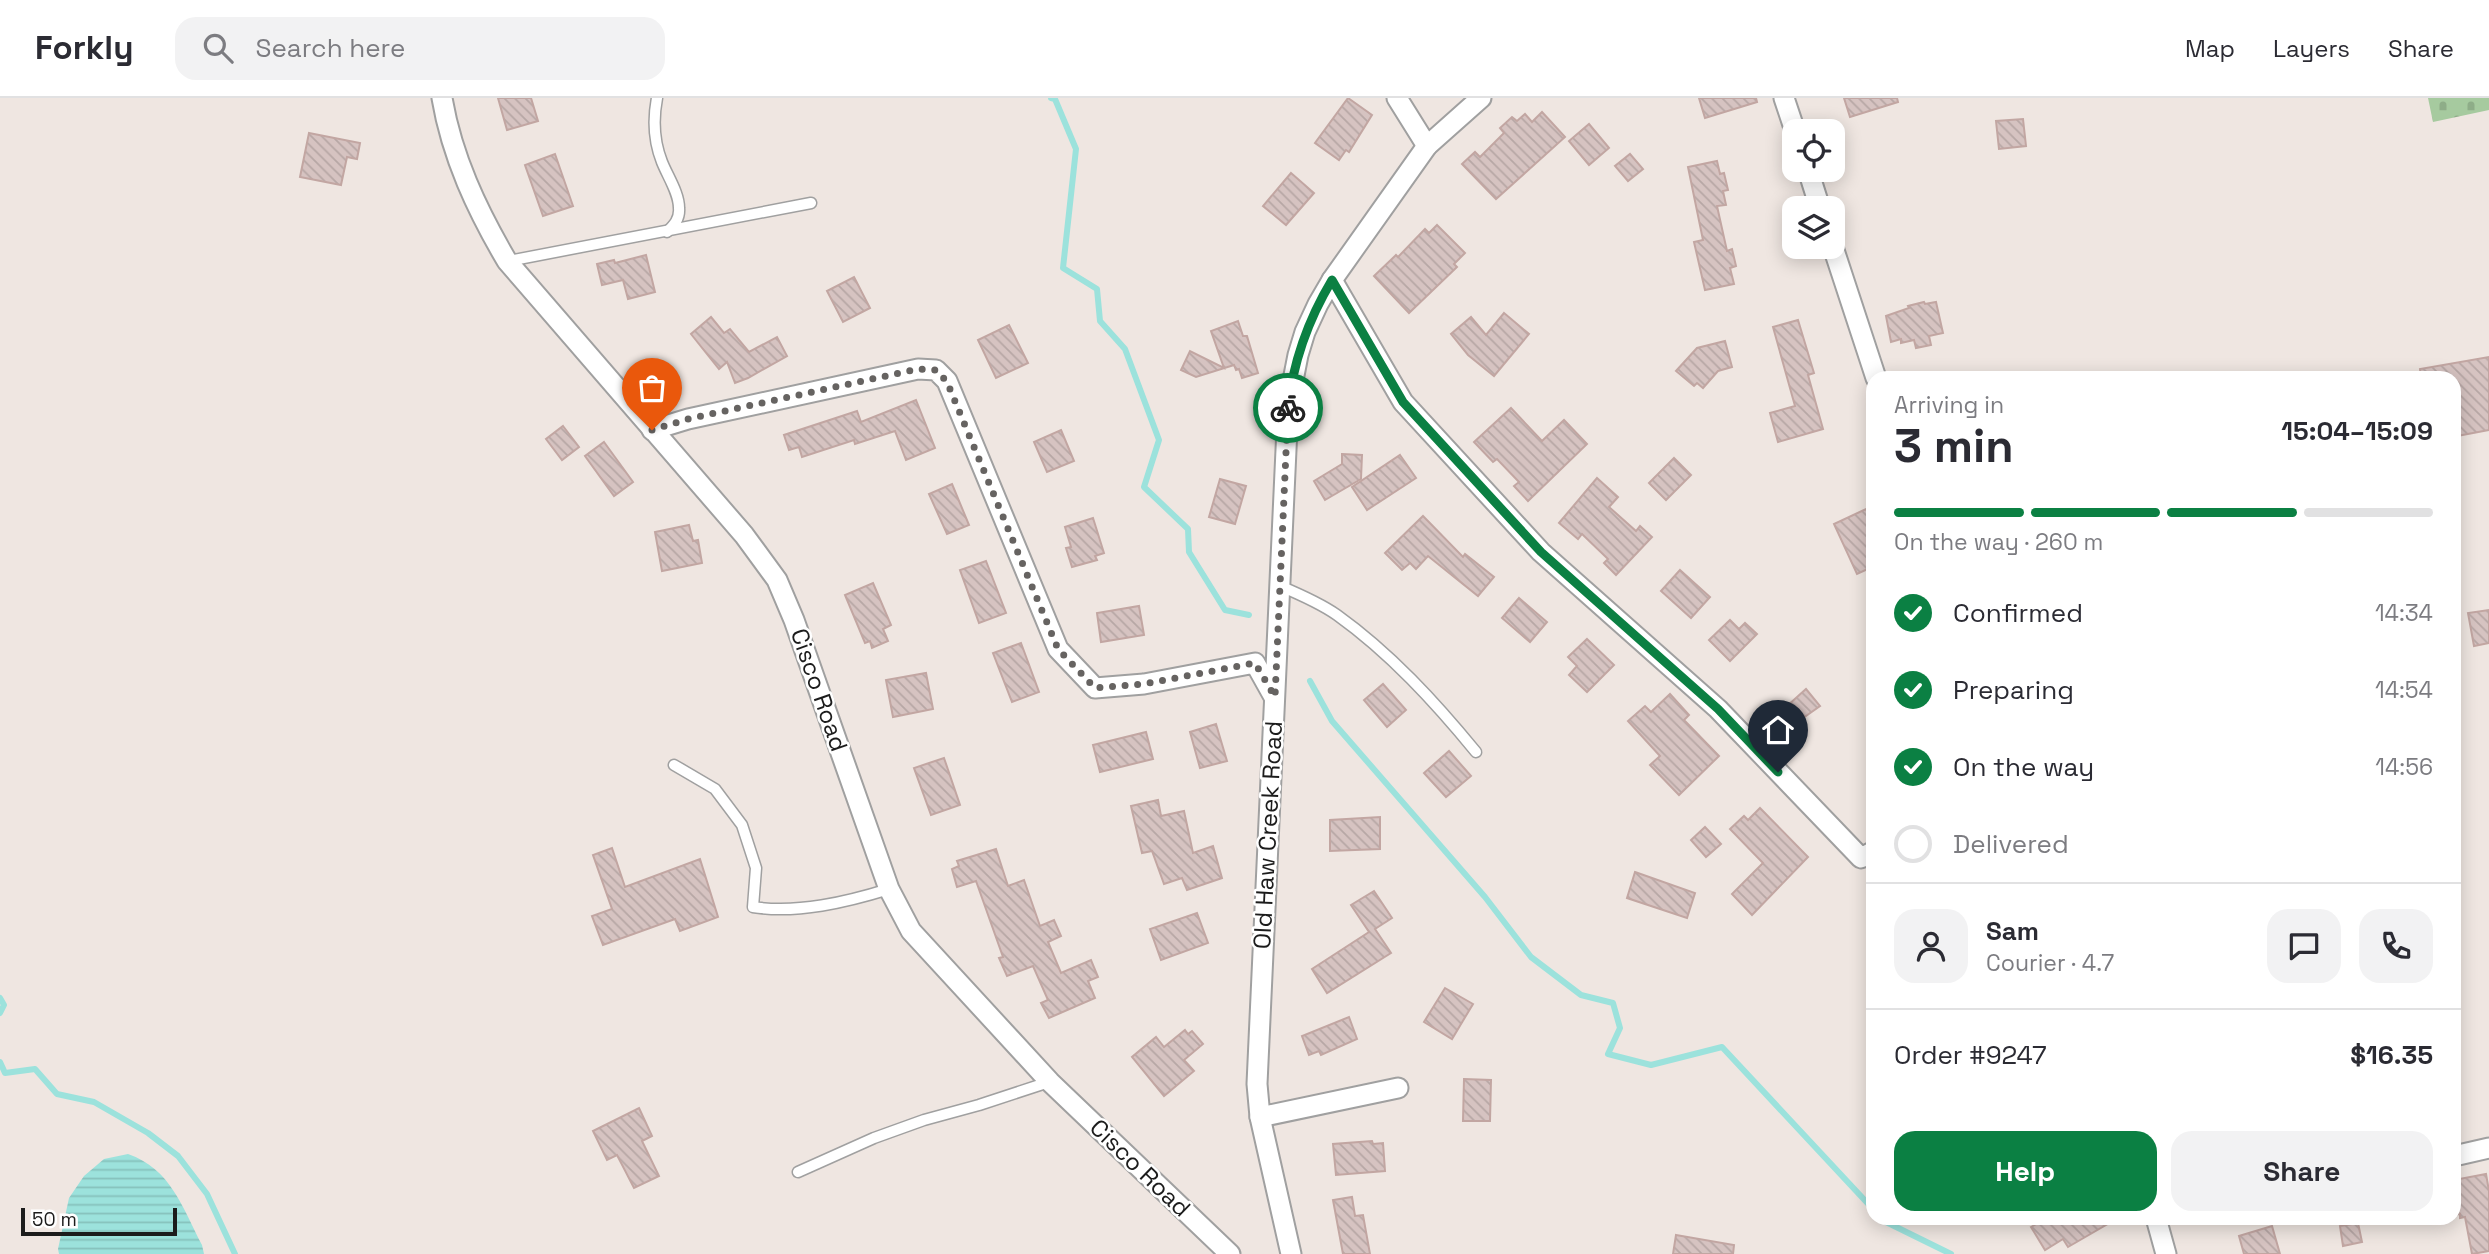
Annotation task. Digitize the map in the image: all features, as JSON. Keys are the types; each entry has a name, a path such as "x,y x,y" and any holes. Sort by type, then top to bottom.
{"street":[{"name":"Cisco Road","path":"442,98 459,163 483,220 507,261 744,535 777,580 794,620 890,889 911,931 1050,1082 1230,1254"},
{"path":"1396,98 1427,146"},
{"name":"Old Haw Creek Road","path":"1291,1254 1260,1117 1257,1084 1288,406 1292,380 1305,332 1332,280 1427,146 1481,98"},
{"path":"1784,98 1791,119"},
{"path":"1837,259 1874,371"},
{"path":"1332,280 1403,402 1541,552 1718,709 1861,858 1866,855"},
{"path":"652,430 688,419 918,369 936,370 947,382 1058,649 1095,688 1144,684 1255,663 1275,697"},
{"path":"1260,1117 1398,1088"},
{"path":"2461,1154 2489,1148"},
{"path":"2158,1225 2166,1254"}],"lane":[{"path":"657,98 655,135 661,160 679,208 677,222 667,232"},
{"path":"507,261 811,203"},
{"path":"1280,586 1336,614 1368,640 1438,708 1476,752"},
{"path":"674,765 715,789 742,825 756,868 753,907 767,909 832,904 890,889"},
{"path":"798,1172 911,1124 1050,1082"}],"green space":[{"path":"2428,98 2489,98 2489,110 2433,122"}],"water":[{"path":"128,1154 155,1169 165,1179 181,1203 204,1254 59,1254 69,1198 84,1176 104,1159"}],"building":[{"path":"498,98 531,98 538,121 507,130"},
{"path":"1348,98 1372,115 1349,152 1346,150 1339,160 1315,143"},
{"path":"1699,98 1756,98 1757,102 1705,118"},
{"path":"1844,98 1897,98 1898,102 1850,117"},
{"path":"1542,112 1565,137 1496,199 1462,164 1475,152 1480,157 1504,133 1500,128 1512,117 1517,121 1525,114 1532,122"},
{"path":"2023,119 2026,146 1999,149 1996,121"},
{"path":"1589,124 1609,148 1589,165 1569,141"},
{"path":"309,133 360,143 357,159 347,157 341,185 300,177"},
{"path":"555,154 573,206 543,216 525,165"},
{"path":"1630,154 1643,169 1628,181 1615,166"},
{"path":"1717,161 1720,174 1724,173 1728,190 1723,191 1726,205 1717,206 1727,251 1732,249 1736,266 1730,268 1734,284 1705,290 1694,242 1703,240 1688,167"},
{"path":"1291,173 1314,193 1286,225 1263,206"},
{"path":"1437,225 1465,253 1454,264 1457,267 1409,313 1374,276 1396,255 1398,257 1425,229 1429,233"},
{"path":"646,255 655,292 628,299 623,280 602,285 597,264 614,260 615,263"},
{"path":"854,277 870,308 843,322 827,291"},
{"path":"1924,302 1936,302 1943,333 1929,336 1931,345 1916,348 1914,340 1901,343 1901,339 1891,342 1886,316"},
{"path":"1504,313 1529,334 1494,376 1468,355 1451,334 1471,317 1486,335"},
{"path":"711,317 724,333 730,329 749,352 777,337 787,356 735,383 727,362 719,369 691,334"},
{"path":"1798,320 1814,373 1808,375 1823,429 1778,442 1770,413 1795,406 1773,327"},
{"path":"1238,321 1243,336 1247,336 1258,373 1242,378 1239,369 1236,370 1234,365 1196,377 1181,370 1190,351 1224,368 1211,331"},
{"path":"1009,325 1028,363 996,378 978,340"},
{"path":"1725,341 1732,367 1718,371 1703,388 1697,383 1694,386 1676,371 1697,348"},
{"path":"2489,357 2489,430 2461,435 2461,371 2420,369"},
{"path":"916,400 935,448 906,460 895,431 855,444 854,440 802,457 799,447 789,450 784,435 857,411 861,422"},
{"path":"1511,408 1542,441 1564,420 1587,444 1528,501 1514,486 1519,482 1497,459 1493,462 1474,442"},
{"path":"563,426 579,447 562,460 546,439"},
{"path":"1061,430 1074,461 1047,472 1034,442"},
{"path":"604,442 633,482 614,496 585,456"},
{"path":"1342,454 1362,455 1361,479 1325,500 1314,481 1342,464"},
{"path":"1400,455 1416,478 1367,510 1352,487"},
{"path":"1674,458 1691,475 1666,500 1649,483"},
{"path":"1597,478 1618,497 1609,507 1636,531 1640,526 1652,537 1616,575 1604,563 1608,559 1582,534 1578,539 1559,523"},
{"path":"1220,479 1246,486 1235,524 1209,517"},
{"path":"952,484 969,525 947,534 929,494"},
{"path":"1866,509 1866,570 1857,574 1834,524"},
{"path":"1423,516 1463,557 1465,554 1494,577 1478,596 1428,556 1416,569 1410,563 1402,570 1385,553"},
{"path":"1093,518 1104,553 1095,556 1097,560 1072,567 1066,548 1071,547 1065,527"},
{"path":"689,525 693,541 698,540 702,563 662,571 655,532"},
{"path":"986,561 1006,613 979,623 960,570"},
{"path":"1680,570 1710,597 1691,618 1661,591"},
{"path":"873,583 891,625 883,629 888,641 872,648 870,641 865,643 845,595"},
{"path":"1519,598 1547,622 1530,642 1502,618"},
{"path":"1139,606 1144,635 1101,642 1097,613"},
{"path":"2489,610 2489,643 2474,646 2468,613"},
{"path":"1730,620 1739,629 1745,623 1757,634 1730,661 1709,640"},
{"path":"1587,639 1614,665 1587,692 1569,675 1577,666 1568,657"},
{"path":"1021,643 1039,692 1012,702 993,653"},
{"path":"926,673 933,709 893,717 886,680"},
{"path":"1383,684 1406,710 1387,727 1364,700"},
{"path":"1806,689 1820,706 1789,728 1778,714"},
{"path":"1670,694 1689,715 1684,720 1719,756 1679,795 1650,765 1660,756 1628,721 1645,706 1651,712"},
{"path":"1216,724 1227,761 1200,768 1190,732"},
{"path":"1146,732 1153,759 1100,772 1093,745"},
{"path":"1449,751 1471,776 1446,797 1424,773"},
{"path":"944,758 960,805 931,815 914,768"},
{"path":"1158,800 1161,816 1184,811 1193,853 1213,846 1222,878 1187,890 1182,878 1164,884 1152,851 1142,853 1131,806"},
{"path":"1760,808 1808,857 1752,915 1732,894 1763,863 1730,829 1744,816 1748,820"},
{"path":"1380,817 1380,849 1330,851 1330,820"},
{"path":"1705,827 1721,844 1706,857 1691,840"},
{"path":"612,848 625,887 700,859 718,917 680,931 675,919 603,945 592,916 612,909 593,855"},
{"path":"996,849 1008,886 1024,880 1040,926 1054,920 1061,936 1048,942 1061,973 1091,960 1098,977 1088,981 1095,998 1049,1018 1041,1003 1048,1000 1033,966 1007,976 976,881 957,887 952,869 959,866 957,861"},
{"path":"1635,872 1695,893 1687,918 1627,898"},
{"path":"1374,891 1392,918 1375,929 1391,953 1327,993 1312,969 1369,932 1351,905"},
{"path":"1197,913 1208,943 1161,960 1150,929"},
{"path":"1445,988 1473,1004 1452,1039 1424,1022"},
{"path":"1349,1017 1357,1039 1321,1055 1319,1051 1309,1055 1302,1036"},
{"path":"1185,1030 1188,1034 1192,1031 1203,1044 1184,1060 1194,1071 1164,1096 1132,1057 1156,1037 1164,1047"},
{"path":"1464,1079 1491,1080 1490,1121 1463,1121"},
{"path":"639,1108 652,1136 642,1141 659,1176 634,1188 617,1155 607,1160 593,1131"},
{"path":"1372,1141 1373,1144 1383,1143 1385,1171 1336,1175 1333,1144"},
{"path":"2486,1174 2489,1191 2489,1251 2472,1254 2465,1217 2461,1218 2461,1179"},
{"path":"1352,1197 1355,1216 1363,1215 1370,1254 1343,1254 1333,1200"},
{"path":"2106,1225 2068,1247 2063,1239 2045,1250 2031,1227"},
{"path":"2358,1225 2362,1242 2343,1246 2340,1226"},
{"path":"2272,1226 2280,1254 2244,1254 2239,1236"},
{"path":"1676,1235 1734,1245 1733,1254 1673,1254"}],"waterway":[{"path":"1051,98 1055,99 1076,149 1063,268 1097,289 1100,321 1125,349 1159,440 1144,487 1188,529 1189,552 1225,610 1249,615"},
{"path":"1310,681 1332,721 1485,897 1531,957 1581,995 1613,1003 1620,1028 1608,1054 1651,1065 1722,1047 1866,1202"},
{"path":"0,998 4,1005 0,1013"},
{"path":"0,1062 5,1073 35,1069 57,1094 94,1102 148,1133 178,1156 207,1194 235,1254"},
{"path":"1892,1225 1951,1254"}],"way so far":[{"path":"652,430 688,419 918,369 936,370 947,382 1058,649 1095,688 1144,684 1255,663 1275,697 1288,408"}],"route":[{"path":"1288,408 1292,380 1305,332 1332,280 1403,402 1541,552 1718,709 1778,772"}]}
